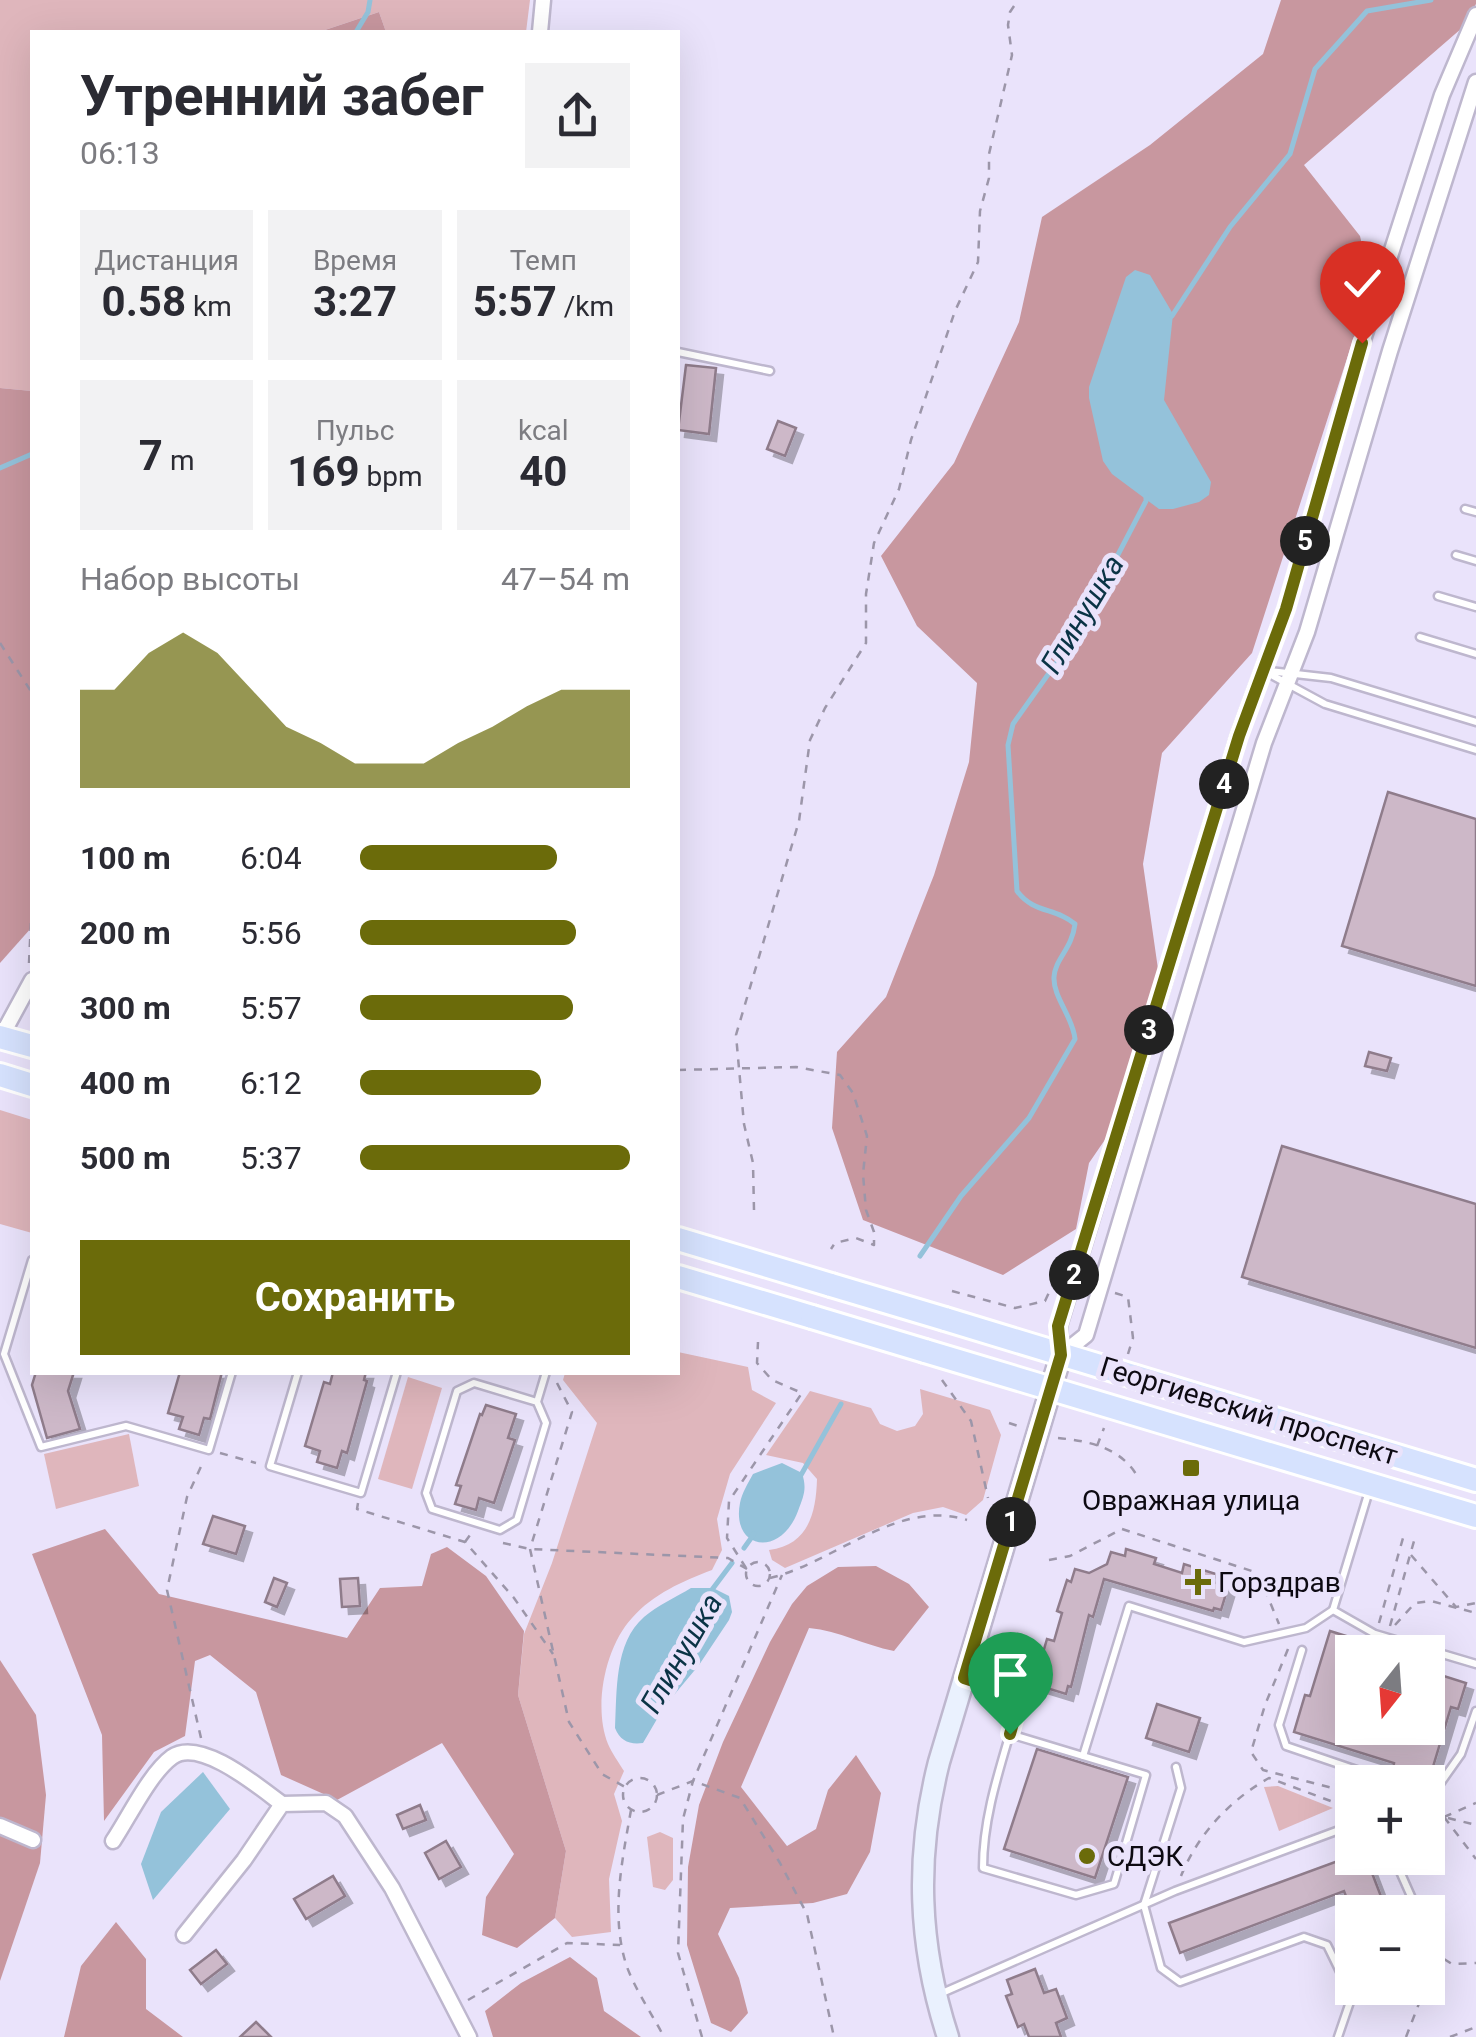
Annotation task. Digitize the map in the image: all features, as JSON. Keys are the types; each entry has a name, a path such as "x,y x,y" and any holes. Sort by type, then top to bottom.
{"main road":[{"path":"0,1037 30,1045"},
{"path":"0,1075 30,1084"},
{"name":"Георгиевский проспект","path":"680,1240 1476,1480"},
{"name":"Георгиевский проспект","path":"680,1278 1476,1516"},
{"path":"948,2037 936,1996 922,1912 923,1848 932,1790 1061,1355"}],"street":[{"path":"540,30 543,0"},
{"path":"1061,1355 1058,1326 1239,736 1286,609 1362,343 1436,113 1476,15"},
{"path":"1061,1355 1086,1335 1264,743 1307,632 1390,350 1476,82"},
{"path":"0,1037 30,984"},
{"path":"113,1841 170,1759 184,1752 204,1754 282,1804 326,1803 345,1816 392,1888 470,2037"},
{"path":"184,1935 244,1860 282,1804"},
{"path":"0,1826 33,1840"}],"lane":[{"path":"680,352 770,371"},
{"path":"1465,508 1476,512"},
{"path":"1456,555 1476,561"},
{"path":"1438,596 1476,607"},
{"path":"1420,637 1476,654"},
{"path":"1263,670 1289,678 1331,678 1476,722"},
{"path":"1289,678 1325,704 1476,750"},
{"path":"30,1267 4,1354 42,1447 126,1426 208,1450 231,1375"},
{"path":"297,1375 270,1466 361,1493 396,1375"},
{"path":"537,1402 474,1383 457,1391 426,1493 432,1509 500,1530 517,1520 546,1423 537,1402 548,1375"},
{"path":"1083,1756 1129,1606 1244,1642 1306,1628 1333,1610 1371,1485"},
{"path":"1333,1610 1379,1635"},
{"path":"1302,1650 1279,1725 1286,1746 1342,1765"},
{"path":"1445,1655 1476,1664"},
{"path":"964,1678 998,1689 1019,1702 1010,1734 990,1806 983,1841 983,1868 1076,1895 1114,1884 1146,1775 1010,1734"},
{"path":"1445,1777 1461,1754 1476,1711"},
{"path":"1176,1767 1181,1788 1144,1905 1160,1968 1180,1982 1304,1937 1327,1945 1335,1961"},
{"path":"936,1996 1175,1891 1335,1831"},
{"path":"1338,2037 1349,2005"}],"path":[{"path":"754,1210 753,1163 736,1035 800,821 810,740 825,708 866,643 866,594 874,544 898,489 955,310 978,262 980,211 989,178 989,154 1012,55 1008,25 1018,0"},
{"path":"0,643 30,690"},
{"path":"680,1070 796,1067 840,1076 847,1082 867,1136 863,1174 874,1246 850,1239 835,1242 831,1249"},
{"path":"758,1342 757,1363 772,1380 802,1394 729,1501 727,1538 747,1570 749,1581 754,1585 766,1583 770,1578 920,1517 946,1514 967,1520"},
{"path":"551,1375 572,1412 530,1549 569,1722 602,1774 624,1787"},
{"path":"942,1380 971,1421 988,1498"},
{"path":"1008,1423 1076,1439 1126,1457 1136,1474"},
{"path":"204,1754 167,1590 187,1497 208,1450 270,1466"},
{"path":"361,1493 356,1509 465,1542 514,1598 554,1656"},
{"path":"1050,1560 1070,1556 1122,1528 1258,1573 1282,1633"},
{"path":"1375,1634 1403,1538"},
{"path":"1388,1635 1414,1541"},
{"path":"530,1549 728,1558 747,1570"},
{"path":"1410,1554 1456,1606"},
{"path":"747,1570 756,1562 763,1562 770,1578"},
{"path":"702,2037 678,1953 683,1820 692,1781 782,1575"},
{"path":"1389,1635 1415,1602 1431,1601 1476,1613"},
{"path":"1456,1606 1476,1603"},
{"path":"657,1796 654,1785 644,1778 633,1779 624,1787 622,1797 631,1810 619,1879 621,1944 629,1972 664,2037"},
{"path":"1175,1891 1190,1855 1211,1826 1240,1794 1268,1778 1335,1803"},
{"path":"631,1810 648,1810 657,1796 692,1781 740,1798 807,1914 834,2037"},
{"path":"1445,1817 1476,1802"},
{"path":"1445,1817 1476,1825"},
{"path":"1445,1818 1476,1859"},
{"path":"454,2008 567,1943 621,1944"},
{"path":"1445,1960 1452,1964 1476,1964"},
{"path":"1406,2037 1418,2005"},
{"path":"1450,2037 1476,2027"}],"shaded area":[{"path":"0,0 530,0 526,30 385,30 379,12 325,30 30,30 30,391 0,388"},
{"path":"1281,0 1476,0 1476,4 1462,28 1304,165 1360,236 1371,284 1252,653 1162,753 1143,864 1159,976 1115,1125 1089,1163 1076,1229 1003,1275 863,1220 832,1128 837,1052 886,997 934,875 969,762 977,683 917,626 881,556 954,463 1019,322 1042,217 1150,145 1263,54"},
{"path":"379,12 385,30 325,30"},
{"path":"0,388 30,391 30,929 0,963"},
{"path":"0,1110 30,1119 30,1232 0,1224"},
{"path":"680,1352 748,1367 752,1390 776,1403 730,1474 717,1519 722,1550 712,1570 649,1602 632,1618 615,1645 602,1696 608,1744 624,1771 614,1794 622,1821 609,1879 611,1932 572,1937 555,1918 566,1851 518,1695 524,1634 552,1563 597,1423 563,1380 564,1375 680,1375"},
{"path":"408,1377 442,1388 412,1489 378,1479"},
{"path":"920,1389 990,1410 1001,1435 983,1500 966,1515 943,1507 913,1513 785,1568 772,1560 769,1550 801,1535 815,1504 817,1479 803,1463 766,1455 810,1391 871,1408 880,1424 897,1431 915,1426 923,1414"},
{"path":"129,1434 139,1486 56,1509 44,1454"},
{"path":"105,1529 159,1594 347,1638 380,1588 422,1586 431,1554 447,1547 486,1576 524,1631 518,1695 566,1851 555,1918 517,1948 482,1935 486,1897 514,1854 442,1743 337,1800 281,1775 256,1692 210,1655 195,1661 185,1736 154,1752 104,1821 102,1735 32,1554"},
{"path":"876,1566 909,1584 929,1607 894,1651 809,1628 741,1787 787,1846 816,1829 828,1790 856,1755 881,1793 870,1852 847,1894 813,1903 730,1908 718,1934 739,1978 748,2013 731,2032 711,2023 687,1945 688,1867 699,1805 723,1742 792,1604 807,1586 838,1567"},
{"path":"0,1660 36,1715 46,1795 40,1863 0,1981"},
{"path":"1278,1786 1333,1808 1279,1831 1264,1787"},
{"path":"660,1832 673,1838 673,1880 665,1890 653,1887 647,1837"},
{"path":"116,1922 146,1959 146,2009 183,2037 64,2037 81,1966"},
{"path":"570,1957 597,1978 604,2011 641,2037 493,2037 485,2011 521,1983"}],"water":[{"path":"1135,270 1150,275 1173,314 1164,400 1211,482 1209,495 1173,509 1159,509 1112,474 1103,461 1089,398 1089,387 1126,277"},
{"path":"782,1463 802,1473 803,1496 790,1526 769,1542 759,1542 743,1530 739,1519 741,1499 753,1474"},
{"path":"691,1588 713,1588 729,1596 729,1620 664,1707 643,1743 626,1741 615,1728 619,1669 627,1640 644,1617"},
{"path":"203,1772 230,1809 153,1900 141,1864 161,1812"}],"building":[{"path":"686,365 716,368 709,434 680,430"},
{"path":"778,421 796,428 785,456 767,449"},
{"path":"1388,792 1476,819 1476,986 1342,946"},
{"path":"1369,1052 1391,1058 1387,1071 1365,1066"},
{"path":"1282,1146 1476,1204 1476,1348 1242,1277"},
{"path":"35,1375 73,1375 68,1391 80,1429 47,1438 32,1385"},
{"path":"179,1375 221,1375 210,1419 204,1418 199,1435 179,1429 183,1417 168,1413"},
{"path":"332,1375 365,1375 367,1381 347,1453 342,1451 337,1468 317,1462 320,1451 305,1446 324,1382 330,1384"},
{"path":"486,1405 516,1414 508,1438 515,1440 494,1503 479,1498 476,1510 455,1504 461,1486 456,1485"},
{"path":"213,1516 245,1526 236,1554 203,1544"},
{"path":"1126,1549 1156,1558 1154,1564 1182,1573 1184,1564 1216,1574 1213,1582 1228,1587 1221,1610 1213,1611 1104,1579 1093,1617 1089,1615 1071,1687 1068,1686 1066,1694 1040,1686 1045,1672 1038,1670 1047,1639 1054,1641 1062,1613 1057,1611 1067,1580 1071,1582 1075,1569 1089,1573 1107,1564 1111,1552 1125,1556"},
{"path":"274,1578 287,1583 277,1607 265,1602"},
{"path":"358,1578 360,1606 342,1607 340,1579"},
{"path":"1330,1631 1343,1635 1335,1635 1335,1745 1294,1732 1305,1695 1310,1696"},
{"path":"1445,1676 1466,1683 1458,1709 1451,1707 1445,1727"},
{"path":"1157,1704 1200,1718 1189,1752 1146,1738"},
{"path":"1336,1745 1440,1745 1434,1765 1394,1763"},
{"path":"1037,1749 1128,1777 1095,1878 1004,1849"},
{"path":"420,1805 426,1820 403,1829 397,1815"},
{"path":"446,1841 461,1867 439,1879 425,1853"},
{"path":"1335,1862 1335,1875 1373,1875 1380,1895 1346,1895 1344,1891 1180,1953 1169,1923"},
{"path":"333,1876 345,1896 306,1919 294,1899"},
{"path":"216,1950 227,1964 201,1984 190,1970"},
{"path":"1035,1969 1044,1993 1056,1989 1067,2018 1056,2023 1061,2037 1029,2037 1024,2024 1018,2027 1006,1996 1012,1994 1007,1980"},
{"path":"256,2022 271,2037 240,2037"}],"waterway":[{"path":"357,30 370,0"},
{"name":"Глинушка","path":"1172,316 1230,227 1290,154 1315,69 1367,11 1431,0"},
{"path":"0,468 30,455"},
{"name":"Глинушка","path":"920,1256 961,1196 1029,1118 1075,1039 1054,977 1075,924 1030,903 1017,891 1008,745 1013,724 1076,635 1146,496"},
{"name":"Глинушка","path":"801,1475 841,1404"},
{"name":"Глинушка","path":"744,1548 754,1534"},
{"name":"Глинушка","path":"711,1591 732,1563"}],"place":[{"name":"Овражная улица","path":"1191,1468"},
{"name":"Горздрав","path":"1198,1582"},
{"name":"СДЭК","path":"1087,1856"}],"route":[{"path":"1010,1734 1019,1702 998,1689 964,1678 1061,1355 1058,1326 1239,736 1286,609 1362,343"}]}
